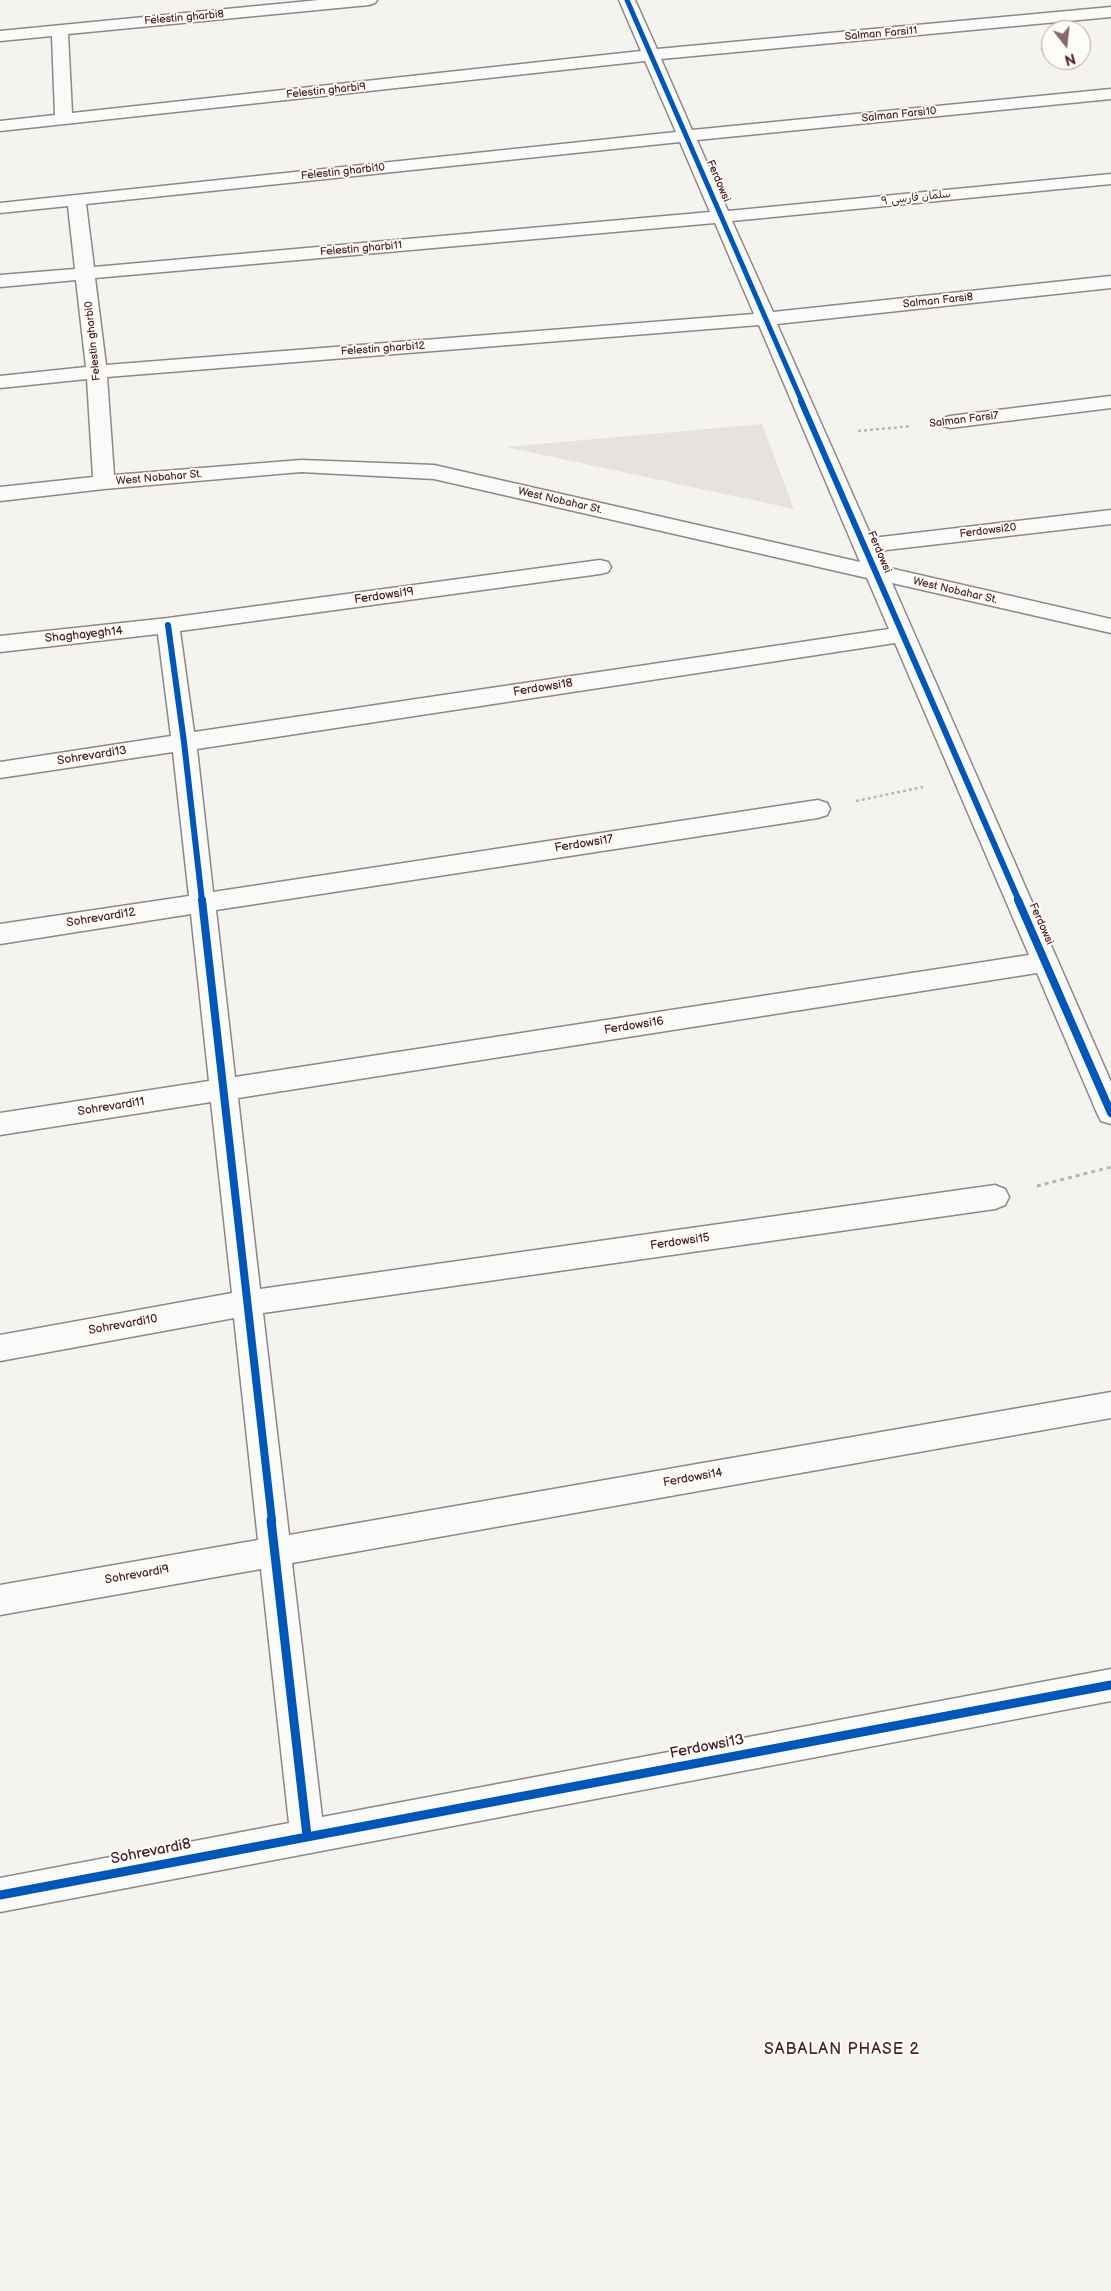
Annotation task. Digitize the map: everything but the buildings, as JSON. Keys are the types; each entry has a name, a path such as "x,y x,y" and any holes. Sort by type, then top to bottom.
{"street":[{"name":"Felestin gharbi8","path":"0,36 369,0"},
{"name":"Ferdowsi","path":"628,0 1111,1113"},
{"name":"Salman Farsi11","path":"651,55 1111,12"},
{"path":"60,30 64,119"},
{"name":"Felestin gharbi9","path":"0,126 651,55"},
{"name":"Salman Farsi10","path":"686,136 1111,94"},
{"name":"Felestin gharbi10","path":"0,208 686,136"},
{"name":"سلمان فارسی ۹","path":"721,217 1111,179"},
{"name":"Felestin gharbi0","path":"76,200 97,372 104,482"},
{"name":"Felestin gharbi11","path":"0,281 721,217"},
{"name":"Salman Farsi8","path":"766,319 1111,282"},
{"name":"Felestin gharbi12","path":"0,382 97,372 766,319"},
{"name":"Salman Farsi7","path":"950,422 1111,402"},
{"name":"West Nobahar St.","path":"0,494 104,482 301,466 434,472 1111,626"},
{"name":"Ferdowsi20","path":"865,546 1111,517"},
{"name":"Ferdowsi19","path":"168,625 600,568"},
{"path":"168,625 184,742 307,1836"},
{"name":"Shaghayegh14","path":"0,644 168,625"},
{"name":"Ferdowsi18","path":"184,742 903,634"},
{"name":"Sohrevardi13","path":"0,770 184,742"},
{"name":"Ferdowsi17","path":"202,902 818,809"},
{"name":"Sohrevardi12","path":"0,934 202,902"},
{"name":"Ferdowsi16","path":"223,1090 1045,962"},
{"name":"Sohrevardi11","path":"0,1124 223,1090"},
{"name":"Ferdowsi15","path":"247,1303 995,1197"},
{"name":"Sohrevardi10","path":"0,1348 247,1303"},
{"name":"Ferdowsi14","path":"275,1551 1111,1405"},
{"name":"Sohrevardi9","path":"0,1600 275,1551"},
{"name":"Ferdowsi13","path":"307,1836 1111,1685"},
{"name":"Sohrevardi8","path":"0,1895 307,1836"}],"path":[{"path":"818,809 966,779"},
{"path":"995,1197 1111,1166"}],"shaded area":[{"path":"762,424 794,509 506,447"}],"cycle path":[{"path":"627,0 1111,1113"},
{"path":"168,625 184,742 307,1836"},
{"path":"0,1895 1111,1685"}],"district":[{"name":"SABALAN PHASE 2","path":"842,2050"}]}
